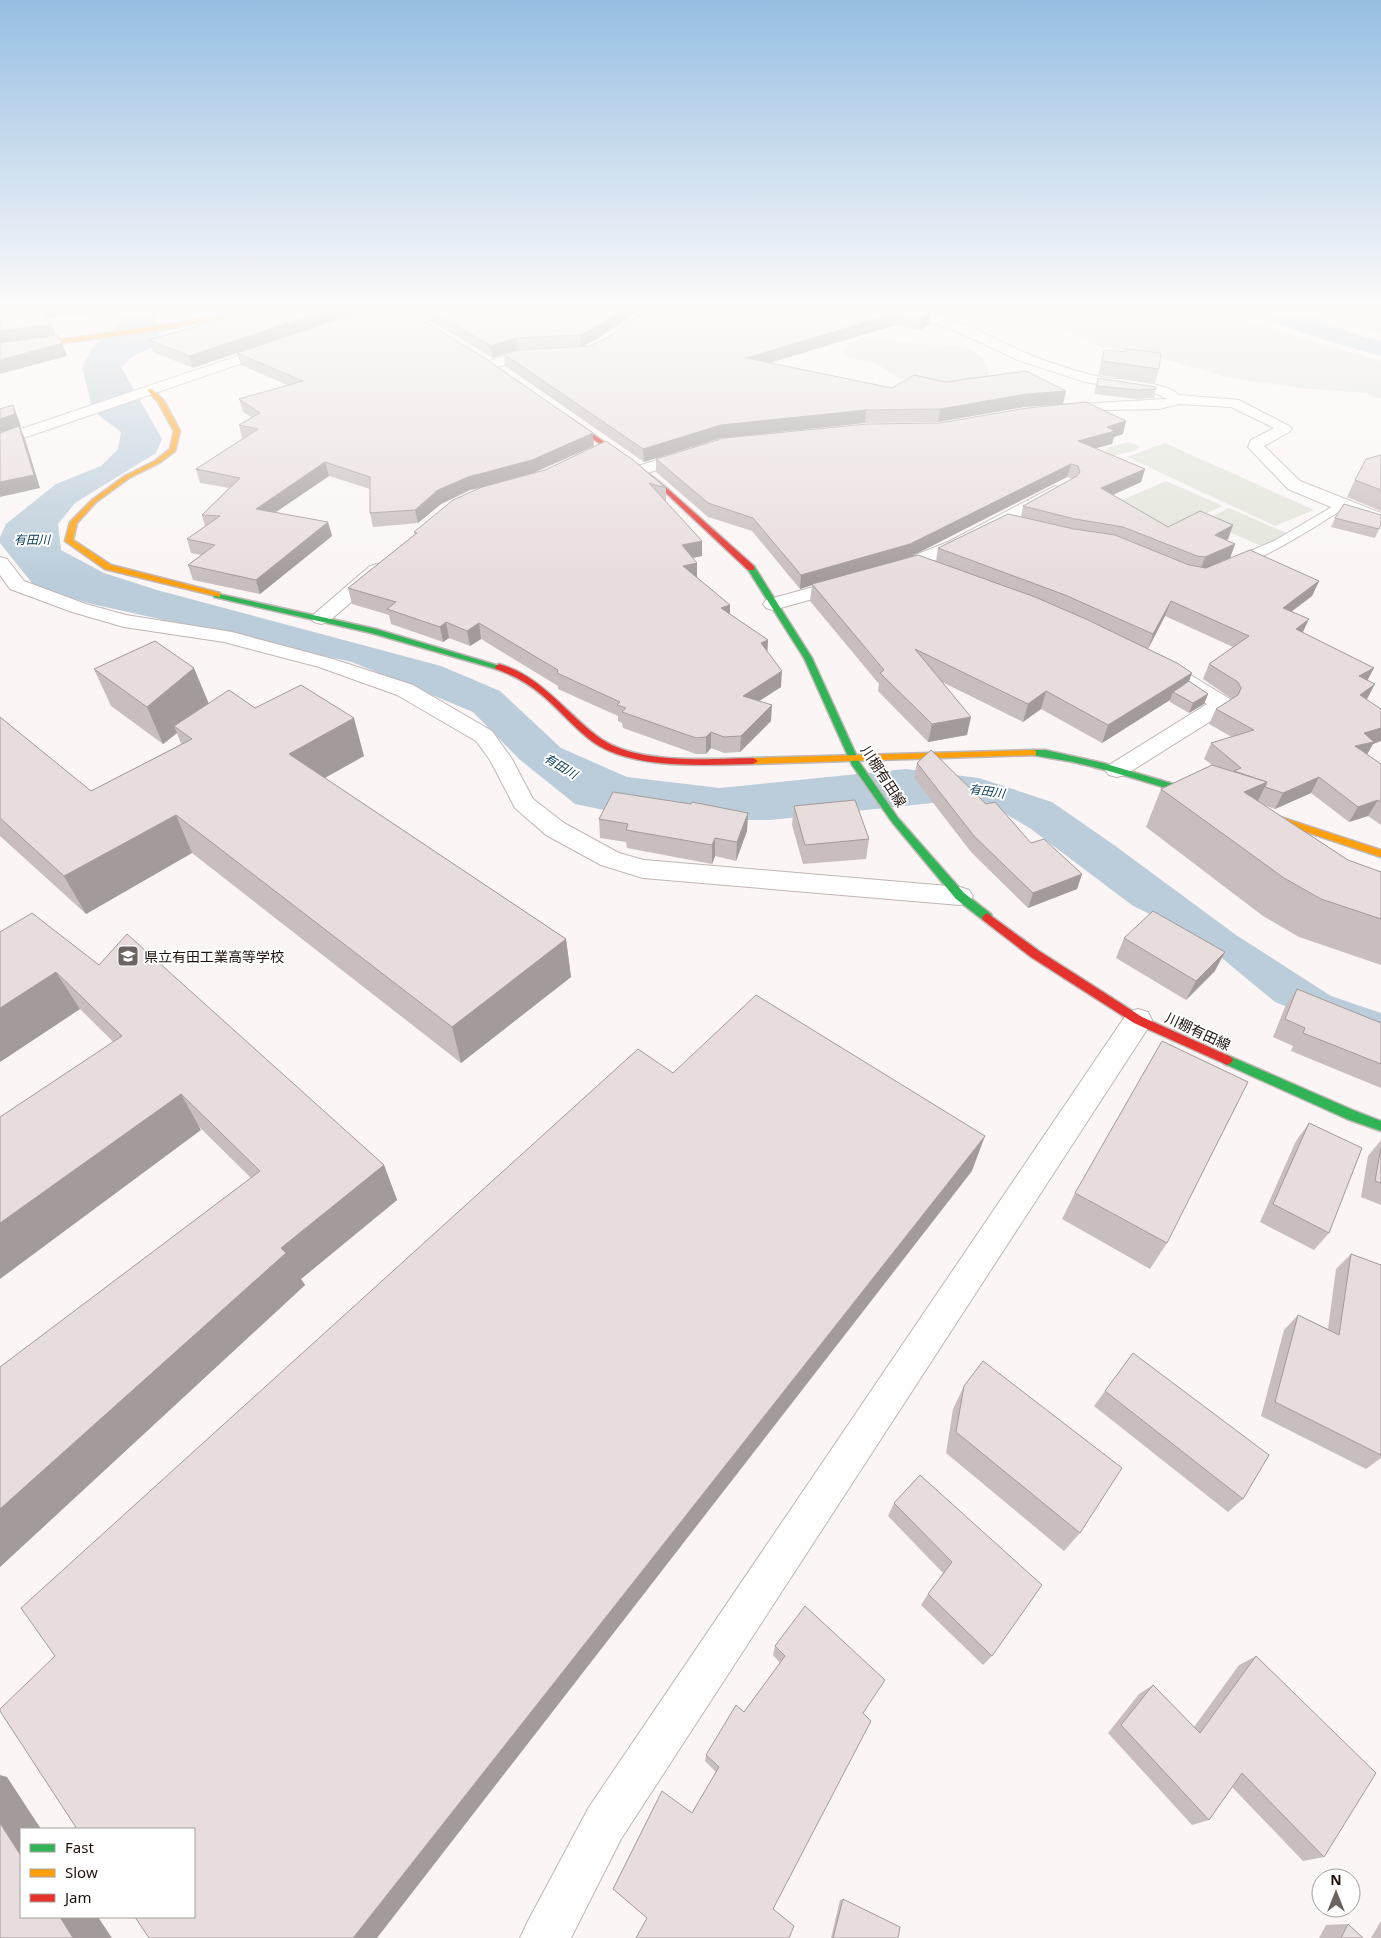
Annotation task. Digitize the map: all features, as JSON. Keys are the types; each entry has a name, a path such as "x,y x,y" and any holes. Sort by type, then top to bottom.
{"main road":[{"path":"160,400 177,431 173,450 157,462 127,477 94,501 74,522 69,541 108,567 212,594 373,631 510,670 544,690 586,731 610,748 650,759 690,764 1045,753 1117,770 1212,798"},
{"name":"川棚有田線","path":"553,409 641,470 749,565 808,658 854,760 895,820 960,896 1035,954 1138,1020 1351,1116 1381,1126"},
{"path":"1250,811 1381,854"}],"street":[{"path":"0,441 117,400"},
{"path":"1044,412 1103,406 1159,405 1174,400"},
{"path":"1196,400 1234,403 1281,426 1284,428 1257,443 1256,447 1294,485 1381,519"},
{"path":"588,458 608,447"},
{"path":"641,470 704,451"},
{"path":"878,575 916,564 1001,521 1067,484"},
{"path":"320,618 387,562"},
{"path":"0,563 17,585 79,608 124,621 225,636 326,662 405,690 484,736 501,759 523,803 555,829 610,859 643,869 960,896"},
{"path":"916,564 944,574"},
{"path":"773,604 859,580"},
{"path":"1117,770 1222,704 1178,675 1161,667"},
{"path":"545,1938 605,1823 1138,1020"}],"lane":[{"path":"1224,567 1278,544 1342,505"},
{"path":"1001,521 1024,526"}],"shaded area":[{"path":"1128,442 1139,446 1136,450 1114,456 1102,453 1110,447"},
{"path":"1165,443 1314,510 1275,526 1127,457"},
{"path":"1166,481 1223,506 1169,530 1113,504"},
{"path":"1229,508 1289,534 1264,547 1203,521"}],"water":[{"name":"有田川","path":"90,400 140,400 162,439 156,453 75,503 58,524 61,550 104,573 157,590 441,666 500,691 561,748 627,777 720,788 906,769 979,778 1052,802 1236,935 1331,996 1381,1013 1381,1044 1275,1002 1194,935 1133,906 1031,829 991,805 942,802 770,820 652,820 575,804 519,759 473,712 352,662 92,604 36,588 0,543 0,537 6,524 56,484 101,466 118,449 121,432 93,411"}],"building":[{"path":"241,400 546,400 593,433 532,460 468,477 438,490 415,510 370,513 370,477 325,462 256,509 328,522 256,580 188,565 215,545 187,539 220,516 202,515 240,478 196,469 258,429 239,425 260,413"},
{"path":"572,400 989,400 940,409 866,410 721,425 643,449"},
{"path":"1086,402 1126,421 1107,427 1115,431 1078,441 1145,469 1101,488 1168,527 1200,511 1233,525 1215,535 1235,544 1205,557 1197,556 1123,527 1075,519 1023,506 1077,476 1080,472 1078,466 1071,464 910,544 801,575 753,518 708,503 656,459 724,438 867,424 940,423 1027,408"},
{"path":"13,405 15,414 0,419 0,409"},
{"path":"19,426 34,475 0,482 0,433"},
{"path":"606,441 633,460 666,488 649,483 702,541 682,545 697,563 683,566 730,605 721,608 768,640 761,643 782,671 743,696 772,705 741,736 724,737 711,732 706,737 696,738 622,712 626,708 617,705 620,702 557,673 558,670 479,623 467,631 446,622 440,627 387,609 396,602 348,588 417,533 414,532 453,500 482,487 545,470"},
{"path":"1381,455 1381,490 1355,480 1366,459"},
{"path":"1344,504 1381,515 1379,529 1335,518"},
{"path":"1008,514 1074,529 1115,535 1189,565 1206,568 1250,550 1319,581 1283,608 1309,619 1296,629 1374,668 1359,676 1375,684 1360,695 1381,709 1381,728 1364,733 1374,742 1355,746 1381,764 1381,802 1378,800 1358,807 1319,777 1283,793 1265,787 1267,782 1234,771 1241,768 1211,743 1254,730 1216,709 1238,695 1241,688 1238,682 1209,664 1249,636 1171,601 1153,634 1065,595 938,548"},
{"path":"918,555 1035,597 1177,663 1192,673 1108,725 1046,691 1028,704 915,649 971,717 932,724 880,673 884,670 812,584"},
{"path":"155,641 194,668 147,707 94,669"},
{"path":"1189,681 1208,694 1193,703 1173,692"},
{"path":"301,685 354,718 289,754 566,939 452,1027 176,815 64,876 0,818 0,717 91,791 192,739 174,726 229,690 255,708"},
{"path":"931,750 986,804 995,802 1031,843 1044,839 1082,874 1033,893 974,836 917,763"},
{"path":"1212,765 1267,782 1244,792 1348,860 1381,872 1381,919 1321,899 1284,878 1161,789"},
{"path":"613,792 691,804 692,802 748,813 737,842 715,838 712,845 626,830 628,824 599,819"},
{"path":"855,800 869,839 805,845 794,806"},
{"path":"1153,911 1225,952 1196,981 1124,938"},
{"path":"32,913 99,965 127,934 384,1165 281,1248 286,1253 0,1509 0,1367 260,1171 181,1094 0,1223 0,1117 122,1036 56,972 0,1008 0,932"},
{"path":"1297,989 1381,1023 1381,1064 1303,1033 1305,1028 1285,1019"},
{"path":"756,995 985,1136 353,1938 149,1938 136,1918 195,1918 195,1828 76,1828 0,1711 55,1656 21,1608 638,1049 673,1073"},
{"path":"1162,1041 1248,1082 1167,1243 1075,1193"},
{"path":"1309,1123 1362,1148 1329,1233 1273,1204"},
{"path":"1381,1147 1381,1183 1375,1181"},
{"path":"1351,1254 1381,1265 1381,1455 1275,1402 1298,1315 1339,1335"},
{"path":"1133,1353 1269,1455 1243,1499 1105,1391"},
{"path":"983,1361 1122,1468 1080,1533 956,1432 964,1386"},
{"path":"920,1475 1042,1585 992,1656 928,1594 952,1562 894,1503"},
{"path":"805,1606 885,1680 863,1713 871,1721 773,1909 794,1926 789,1938 636,1938 647,1918 613,1889 662,1791 692,1813 719,1767 706,1755 736,1705 744,1712 785,1656 775,1646"},
{"path":"1256,1656 1376,1773 1324,1857 1242,1773 1209,1820 1121,1725 1153,1685 1200,1733"},
{"path":"0,1823 20,1854 20,1918 61,1918 73,1938 0,1938"},
{"path":"843,1899 900,1927 898,1938 833,1938"},
{"path":"1348,1924 1363,1938 1341,1938"}],"traffic: fast":[{"path":"751,568 808,658 855,763 895,820 960,896 987,917"},
{"path":"217,595 373,631 499,667"},
{"path":"1033,753 1045,753 1100,765 1204,796"},
{"path":"1227,1060 1351,1115 1381,1126"}],"traffic: slow":[{"path":"160,400 177,431 173,450 157,462 127,477 94,501 74,522 69,541 108,567 217,595"},
{"path":"753,761 1033,753"},
{"path":"1262,814 1381,854"}],"traffic: jam":[{"path":"562,415 641,470 667,491 751,568"},
{"path":"499,667 532,682 582,728 609,748 662,760 707,762 753,761"},
{"path":"987,917 1035,954 1138,1020 1227,1060"}],"place":[{"name":"県立有田工業高等学校","path":"128,956"}]}
